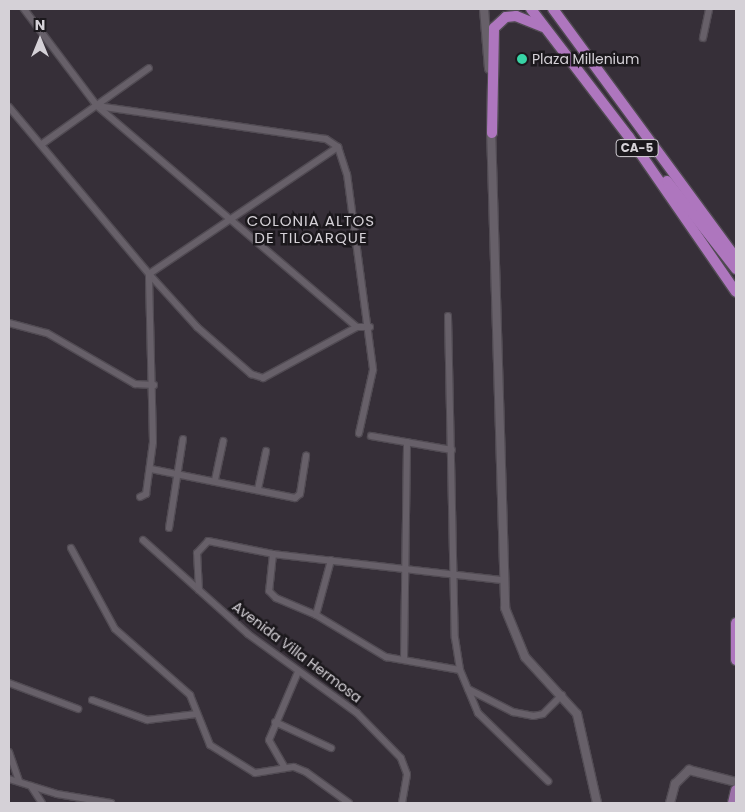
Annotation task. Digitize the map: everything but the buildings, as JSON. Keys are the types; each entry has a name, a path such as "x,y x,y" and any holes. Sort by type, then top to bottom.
{"highway":[{"name":"CA-5","path":"531,9 640,154 736,292"},
{"name":"CA-5","path":"553,9 736,258"},
{"path":"492,133 494,28 506,17 516,16 546,28"},
{"path":"640,154 651,161 736,269"},
{"path":"712,224 736,244"},
{"path":"736,623 736,660"}],"main road":[{"path":"732,803 736,790"}],"street":[{"path":"24,9 96,105 357,327"},
{"path":"484,9 492,133 501,580 507,619 518,644 534,668 562,695 583,728 597,803"},
{"path":"703,38 710,9"},
{"path":"42,144 149,68"},
{"path":"96,105 326,139 338,147 347,174 370,327 373,370 359,433"},
{"path":"9,107 42,144 149,274 197,327 258,377 357,327 370,327"},
{"path":"149,274 234,221 338,147"},
{"path":"140,497 146,494 151,469 154,385 149,274"},
{"path":"448,316 453,572 460,670 478,714 548,781"},
{"path":"9,323 47,333 135,384 154,385"},
{"path":"372,436 452,450"},
{"path":"169,528 175,471 182,439"},
{"path":"215,480 223,441"},
{"path":"404,660 403,566 406,442"},
{"path":"258,489 266,451"},
{"path":"151,469 175,471 298,498 306,455"},
{"name":"Avenida Villa Hermosa","path":"143,540 199,590 298,672 357,713 401,758 407,774 402,803"},
{"path":"199,590 195,562 204,543 273,554 403,566 501,580"},
{"path":"70,548 115,629 190,695 210,745 255,773 285,768 306,772 349,803"},
{"path":"273,554 271,594 316,615 369,649 404,660 460,670"},
{"path":"316,615 331,560"},
{"path":"285,768 269,740 275,722 298,672"},
{"path":"9,683 78,708"},
{"path":"468,689 513,712 533,716 543,714 562,695"},
{"path":"92,700 147,720 196,714"},
{"path":"275,722 331,748"},
{"path":"9,752 19,781"},
{"path":"670,803 674,784 689,770 736,782"},
{"path":"9,779 111,803"},
{"path":"30,785 42,803"}],"place":[{"name":"Plaza Millenium","path":"522,59"}],"district":[{"name":"COLONIA ALTOS DE TILOARQUE","path":"311,228"}]}
